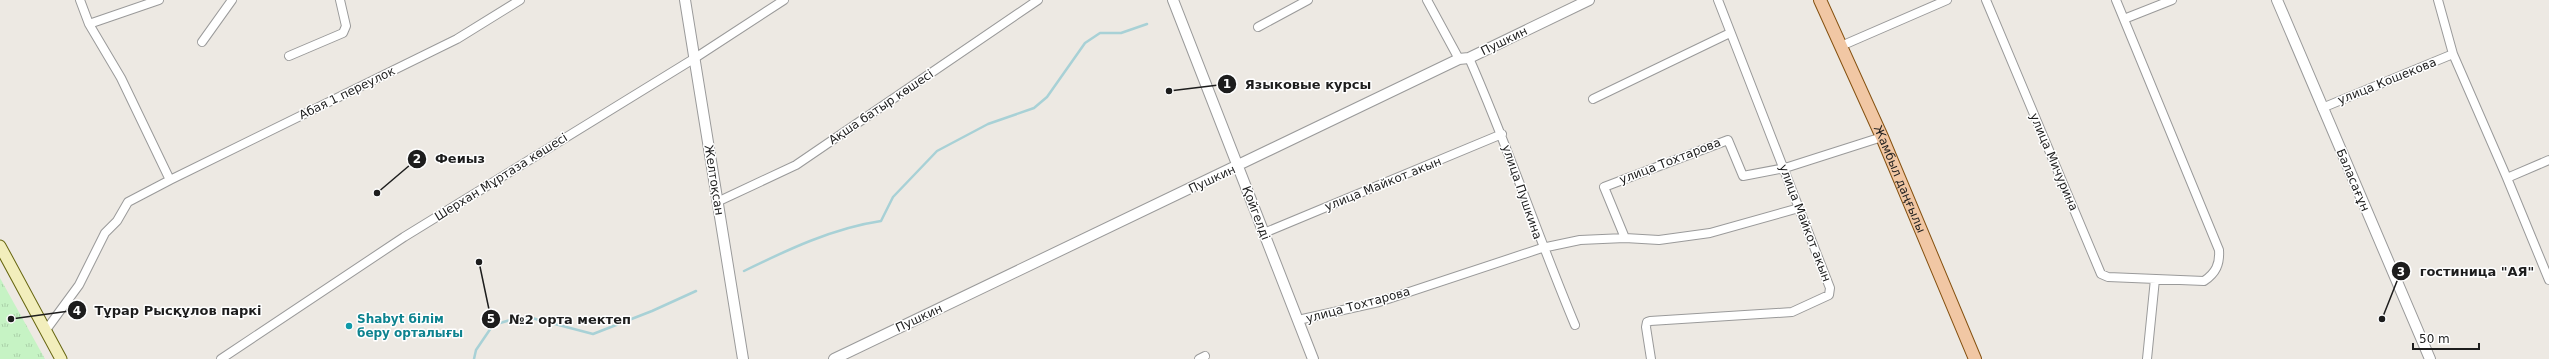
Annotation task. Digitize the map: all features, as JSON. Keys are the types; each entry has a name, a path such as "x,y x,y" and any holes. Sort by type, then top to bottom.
{"main road":[{"name":"Жамбыл даңғылы","path":"1820,0 1882,137 1975,359"},
{"path":"0,246 61,359"}],"street":[{"path":"80,0 89,24 121,78 170,180"},
{"path":"89,24 159,0"},
{"path":"202,42 232,0"},
{"path":"289,56 343,33 346,26 340,0"},
{"name":"Абая 1 переулок","path":"46,330 79,284 105,233 117,221 128,202 457,39 520,0"},
{"name":"Желтоқсан","path":"685,0 743,359"},
{"name":"Шерхан Мұртаза көшесі","path":"221,359 404,237 695,58 784,0"},
{"name":"Ақша батыр көшесі","path":"717,202 796,164 1038,0"},
{"name":"Қойгелді","path":"1173,0 1313,359"},
{"path":"1258,27 1308,0"},
{"name":"улица Пушкина","path":"1427,0 1464,58 1502,134 1542,248 1576,325"},
{"name":"Пушкин","path":"834,359 1464,58 1589,0"},
{"name":"улица Майкот акын","path":"1651,359 1646,327 1647,322 1792,312 1829,295 1830,288 1785,168 1718,0"},
{"path":"1841,46 1947,0"},
{"name":"улица Мичурина","path":"1986,0 2099,270 2108,278 2204,281 2215,271 2220,261 2219,250 2116,0"},
{"path":"2124,19 2172,0"},
{"name":"Баласағұн","path":"2277,0 2430,359"},
{"path":"2448,0 2439,2 2453,54 2507,178 2549,280"},
{"path":"1593,99 1730,32"},
{"name":"улица Кошекова","path":"2322,108 2453,54"},
{"name":"улица Майкот акын","path":"1264,233 1502,134"},
{"name":"улица Тохтарова","path":"1625,238 1604,186 1728,140 1743,176 1785,168 1882,137"},
{"path":"2507,178 2549,160"},
{"name":"улица Тохтарова","path":"1298,320 1379,302 1542,248 1580,240 1625,238 1659,240 1710,233 1799,208"},
{"path":"2147,359 2155,279"}],"green space":[{"path":"0,278 45,359 0,359"}],"waterway":[{"path":"744,271 777,255 828,234 863,224 881,221 893,197 937,151 988,124 1034,108 1047,97 1085,43 1100,33 1121,33 1147,24"},
{"path":"474,359 476,350 493,325 514,319 532,318 593,334 652,311 696,291"}],"place":[{"name":"Языковые курсы","path":"1169,91"},
{"name":"Феиыз","path":"377,193"},
{"name":"№2 орта мектеп","path":"479,262"},
{"name":"Тұрар Рысқұлов паркі","path":"11,319"},
{"name":"гостиница \"АЯ\"","path":"2382,319"},
{"name":"Shabyt білім беру орталығы","path":"349,326"}]}
